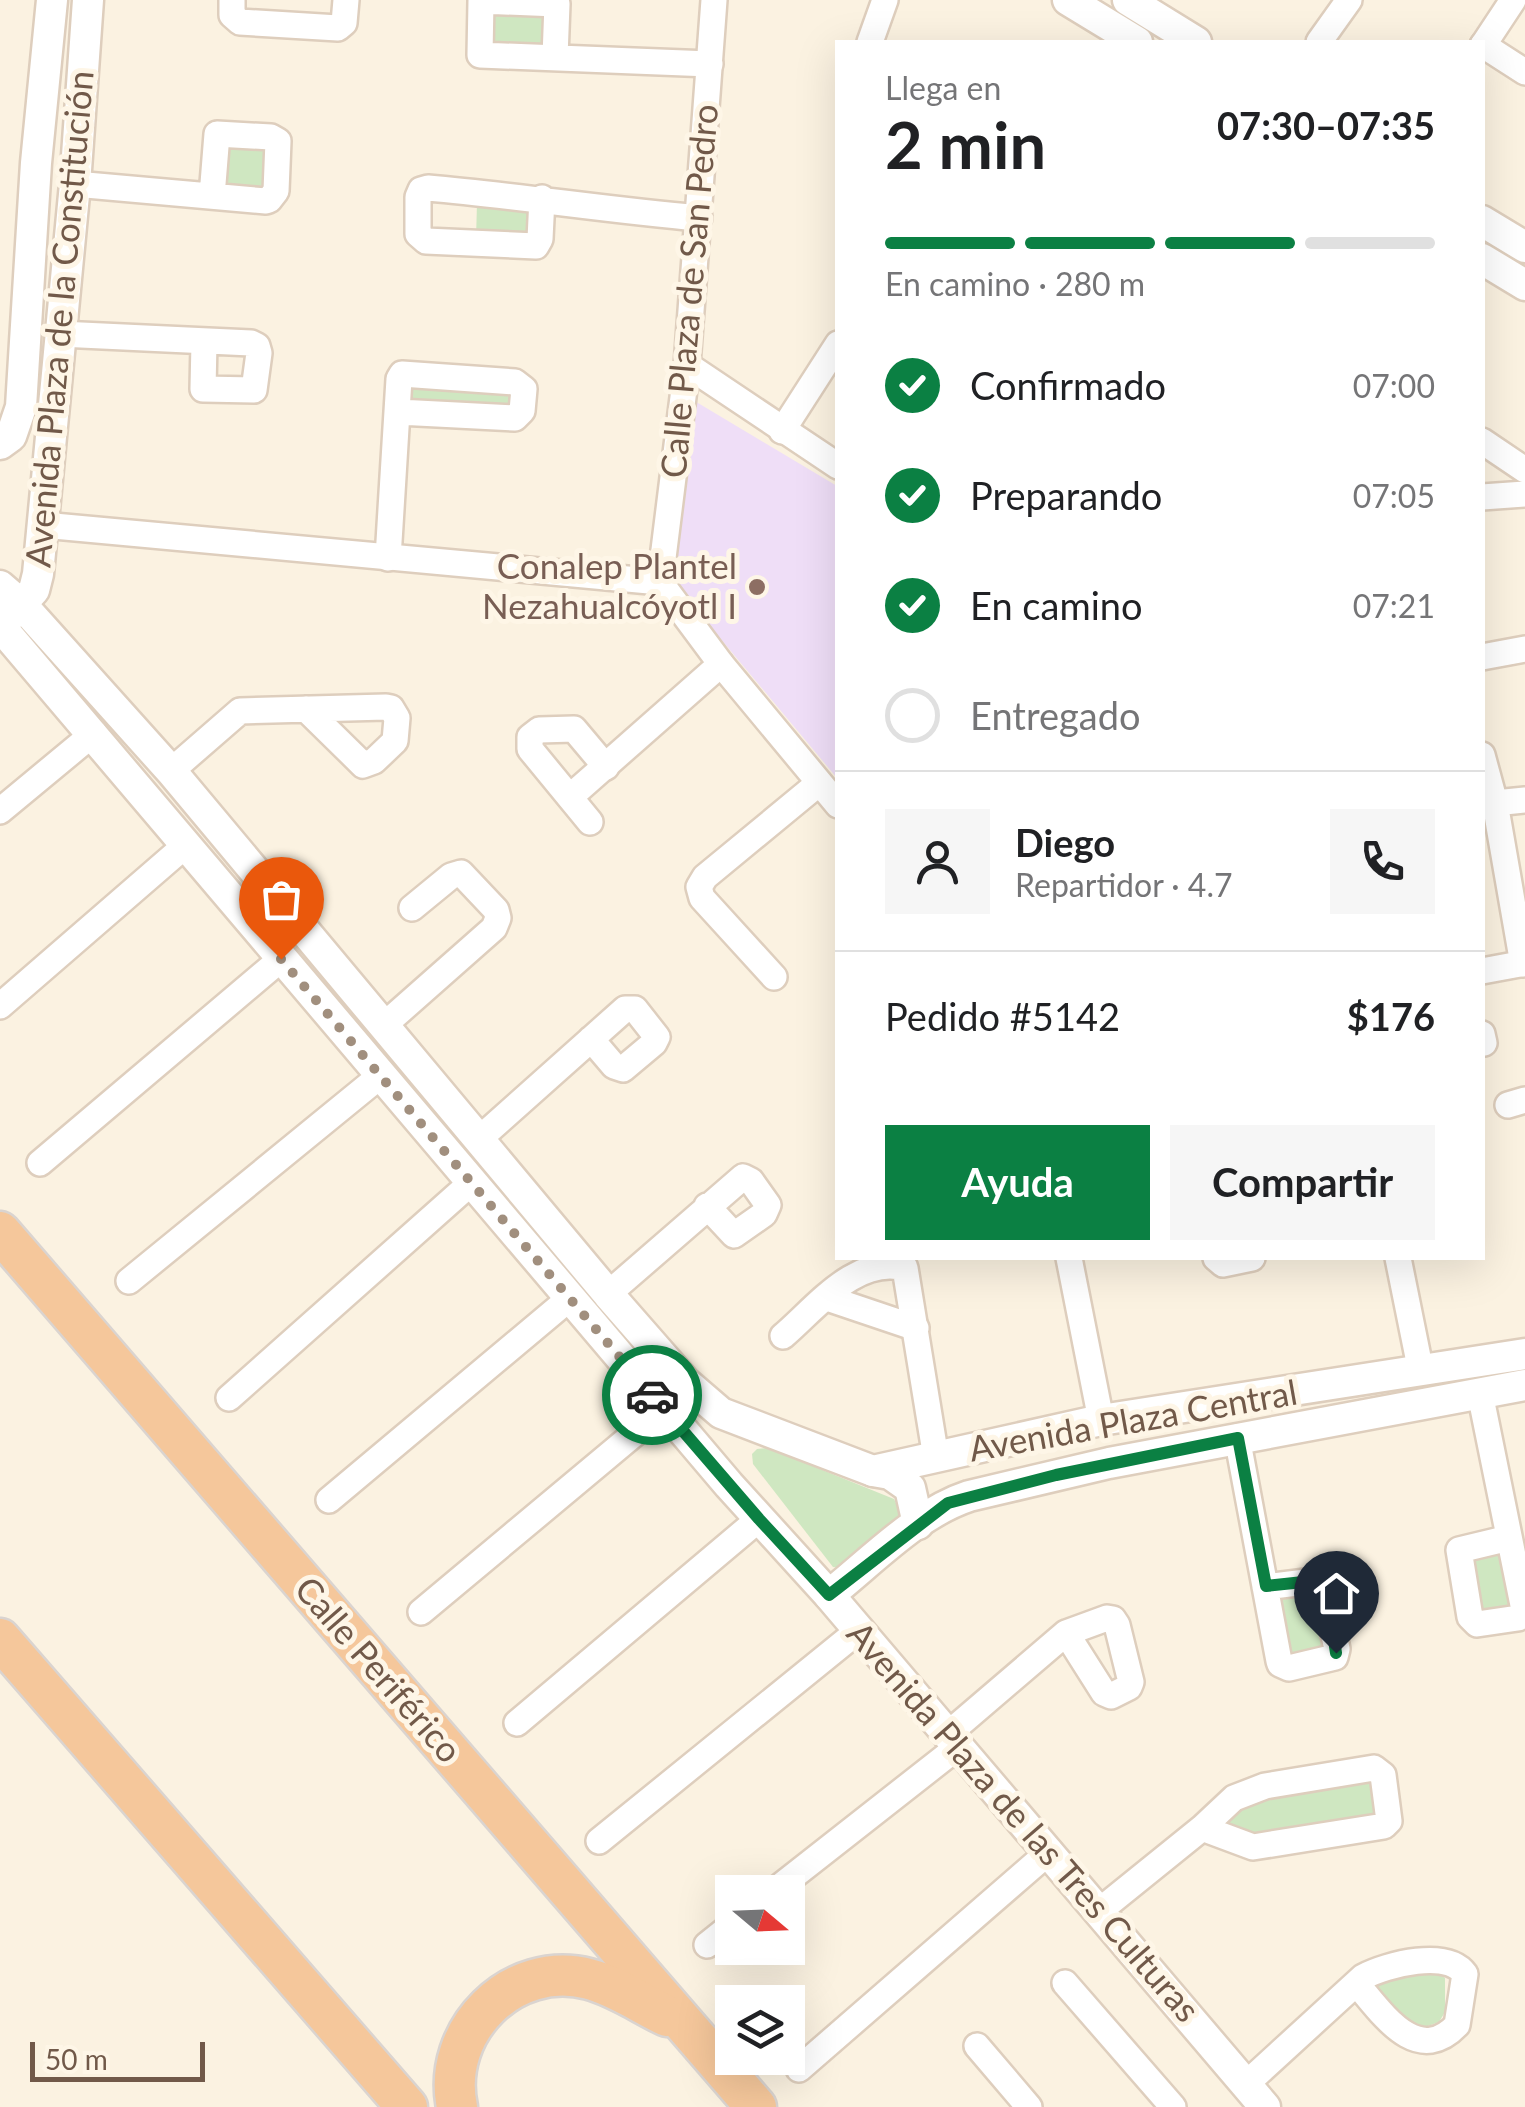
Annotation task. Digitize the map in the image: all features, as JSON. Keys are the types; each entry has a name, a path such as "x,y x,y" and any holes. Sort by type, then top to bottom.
{"highway":[{"name":"Calle Periférico","path":"0,1232 756,2107"},
{"path":"0,1640 407,2107"},
{"path":"456,2107 457,2059 471,2026 496,1999 530,1980 588,1979 684,2025"}],"street":[{"name":"Avenida Plaza de la Constitución","path":"6,440 21,407 36,162 52,0"},
{"name":"Avenida Plaza de la Constitución","path":"6,610 34,590 38,574 75,184 88,0"},
{"path":"232,0 232,15 240,22 338,28 344,22 346,0"},
{"name":"Calle Plaza de San Pedro","path":"660,582 687,366 714,0"},
{"path":"871,40 884,0"},
{"path":"1068,0 1135,40"},
{"path":"1128,0 1193,40"},
{"path":"1320,40 1349,0"},
{"path":"1485,43 1513,0"},
{"path":"1485,47 1525,72"},
{"path":"555,57 710,64"},
{"path":"75,184 212,196"},
{"path":"542,198 540,239 533,247 426,241 417,231 418,197 424,189 542,198 699,218"},
{"path":"1485,223 1525,247"},
{"path":"1485,261 1525,286"},
{"path":"60,334 204,342"},
{"path":"782,431 835,349"},
{"path":"687,366 835,464"},
{"path":"388,558 398,412"},
{"path":"6,440 47,459"},
{"path":"1485,443 1525,470"},
{"path":"1485,498 1525,494"},
{"path":"42,525 660,582 835,801"},
{"path":"6,610 171,771 608,1294 701,1398 721,1413 748,1425 872,1471 890,1474 910,1488 918,1524"},
{"name":"Avenida Plaza de las Tres Culturas","path":"6,610 94,733 380,1076 729,1485 1050,1851 1098,1912 1260,2085"},
{"path":"1485,656 1525,649"},
{"path":"570,797 722,664"},
{"path":"171,771 240,711 306,709"},
{"path":"590,822 530,750 528,742 532,733 574,729 606,766"},
{"path":"0,810 94,733"},
{"path":"1485,766 1524,964 1485,970"},
{"path":"774,976 702,898 699,888 705,877 819,783"},
{"path":"1495,802 1525,800"},
{"path":"0,1006 187,844"},
{"path":"382,1026 494,928 498,918 496,910 461,873 451,876 412,908"},
{"path":"40,1163 281,959"},
{"path":"478,1140 591,1039"},
{"path":"129,1281 380,1076"},
{"path":"229,1398 472,1182"},
{"path":"608,1294 707,1206"},
{"path":"1069,1260 1101,1420"},
{"path":"1218,1260 1223,1264 1242,1260"},
{"path":"1398,1260 1421,1372"},
{"path":"783,1336 859,1271 900,1266 907,1272 936,1458"},
{"path":"328,1500 570,1298"},
{"path":"827,1298 916,1328"},
{"name":"Avenida Plaza Central","path":"872,1471 1101,1420 1525,1354"},
{"name":"Avenida Plaza Central","path":"829,1595 918,1524 948,1503 970,1496 1238,1438 1525,1385"},
{"path":"1480,1393 1509,1538"},
{"path":"421,1612 664,1408"},
{"path":"729,1485 729,1451 748,1425"},
{"path":"1238,1438 1266,1586"},
{"path":"516,1723 759,1519"},
{"path":"599,1841 858,1631"},
{"path":"793,1875 953,1740 971,1713 1066,1634"},
{"path":"1098,1912 1234,1798 1264,1786 1374,1768 1383,1775 1389,1821 1384,1826 1253,1847 1202,1828"},
{"path":"805,2065 1050,1851"},
{"path":"707,1945 715,1938"},
{"path":"1065,1983 1173,2107"},
{"path":"1260,2085 1357,1984"},
{"path":"977,2046 1029,2107"}],"shaded area":[{"name":"Conalep Plantel Nezahualcóyotl I","path":"693,400 835,485 835,776 673,582"}],"green space":[{"path":"492,10 549,12 548,48 490,46"},
{"path":"231,145 266,147 268,188 261,193 223,185 225,150"},
{"path":"477,203 535,205 533,241 476,239"},
{"path":"406,380 518,389 516,413 404,403"},
{"path":"768,1448 894,1499 899,1522 842,1568 833,1567 753,1464 752,1454"},
{"path":"1503,1547 1516,1613 1480,1620 1468,1553"},
{"path":"1316,1587 1329,1653 1288,1660 1276,1594"},
{"path":"1373,1779 1378,1811 1373,1818 1259,1835 1226,1824 1226,1818 1246,1799"},
{"path":"1434,1971 1445,1978 1445,2012 1439,2022 1414,2031 1404,2025 1373,1984 1380,1978"}],"way so far":[{"path":"281,959 652,1395"}],"place":[{"name":"Conalep Plantel Nezahualcóyotl I","path":"757,587"}],"route":[{"path":"652,1395 829,1595 948,1503 1109,1463 1238,1438 1266,1586 1322,1580 1336,1653"}]}
